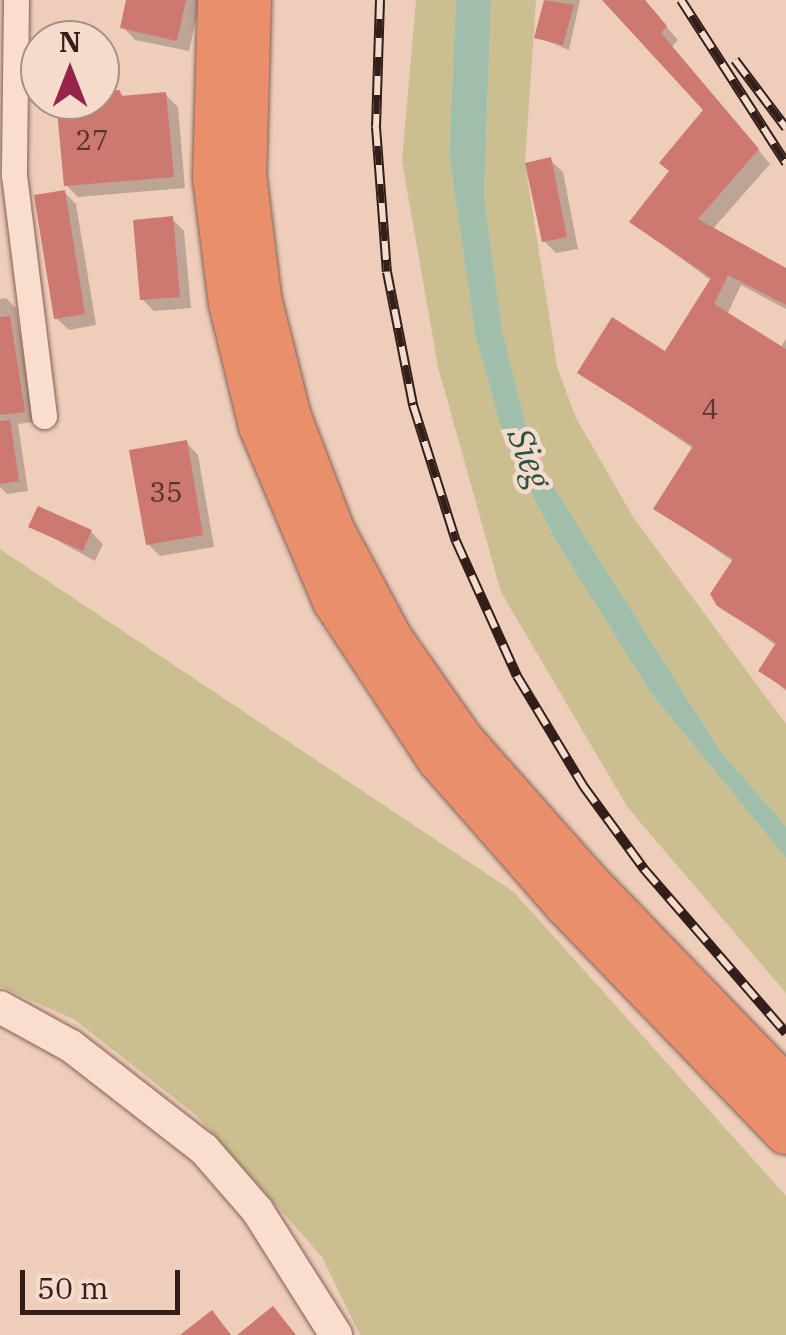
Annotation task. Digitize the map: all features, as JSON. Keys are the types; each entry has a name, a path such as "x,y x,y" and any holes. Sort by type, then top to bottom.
{"highway":[{"path":"219,0 214,177 230,303 260,426 306,544 366,656 439,760 704,1025 786,1087"},
{"path":"250,0 245,175 260,298 290,417 334,532 392,640 463,741 704,1025 786,1133"}],"street":[{"path":"16,0 12,264 44,416"},
{"path":"0,1007 84,1055 204,1149 277,1238 336,1335"}],"shaded area":[{"path":"416,0 456,0 449,155 475,334 505,442 556,541 651,693 786,858 786,993 628,808 501,592 438,367 402,161"},
{"path":"491,0 536,0 525,163 557,366 575,416 633,517 786,724 786,826 720,751 533,454 502,331 484,197"},
{"path":"0,549 514,892 786,1196 786,1335 360,1335 322,1257 197,1116 75,1020 0,986"}],"water":[{"name":"Sieg","path":"456,0 491,0 484,197 502,330 533,454 720,751 786,826 786,858 651,693 556,541 505,442 475,334 449,155"}],"building":[{"path":"126,0 186,0 177,41 120,28"},
{"path":"544,0 574,5 563,45 534,38"},
{"path":"602,0 645,0 667,26 661,33 759,149 698,219 786,268 786,305 728,275 714,304 786,349 786,689 758,671 776,643 717,606 710,594 733,559 653,509 693,446 577,373 612,317 665,351 711,278 629,222 669,171 659,163 703,110"},
{"path":"120,90 121,96 166,92 174,177 64,186 58,120 120,120"},
{"path":"551,157 567,237 542,242 525,163"},
{"path":"65,190 85,314 54,319 34,195"},
{"path":"173,216 180,297 140,300 133,220"},
{"path":"10,316 25,412 0,415 0,317"},
{"path":"10,420 19,481 0,484 0,421"},
{"path":"187,440 203,535 146,545 129,450"},
{"path":"38,506 92,530 83,551 28,527"},
{"path":"273,1306 296,1335 237,1335"},
{"path":"212,1310 231,1335 180,1335"}],"railway":[{"path":"380,0 376,127 387,272 413,405 456,541 517,676 584,787 644,869 786,1033"},
{"path":"681,0 786,163"},
{"path":"735,60 786,128"}]}
